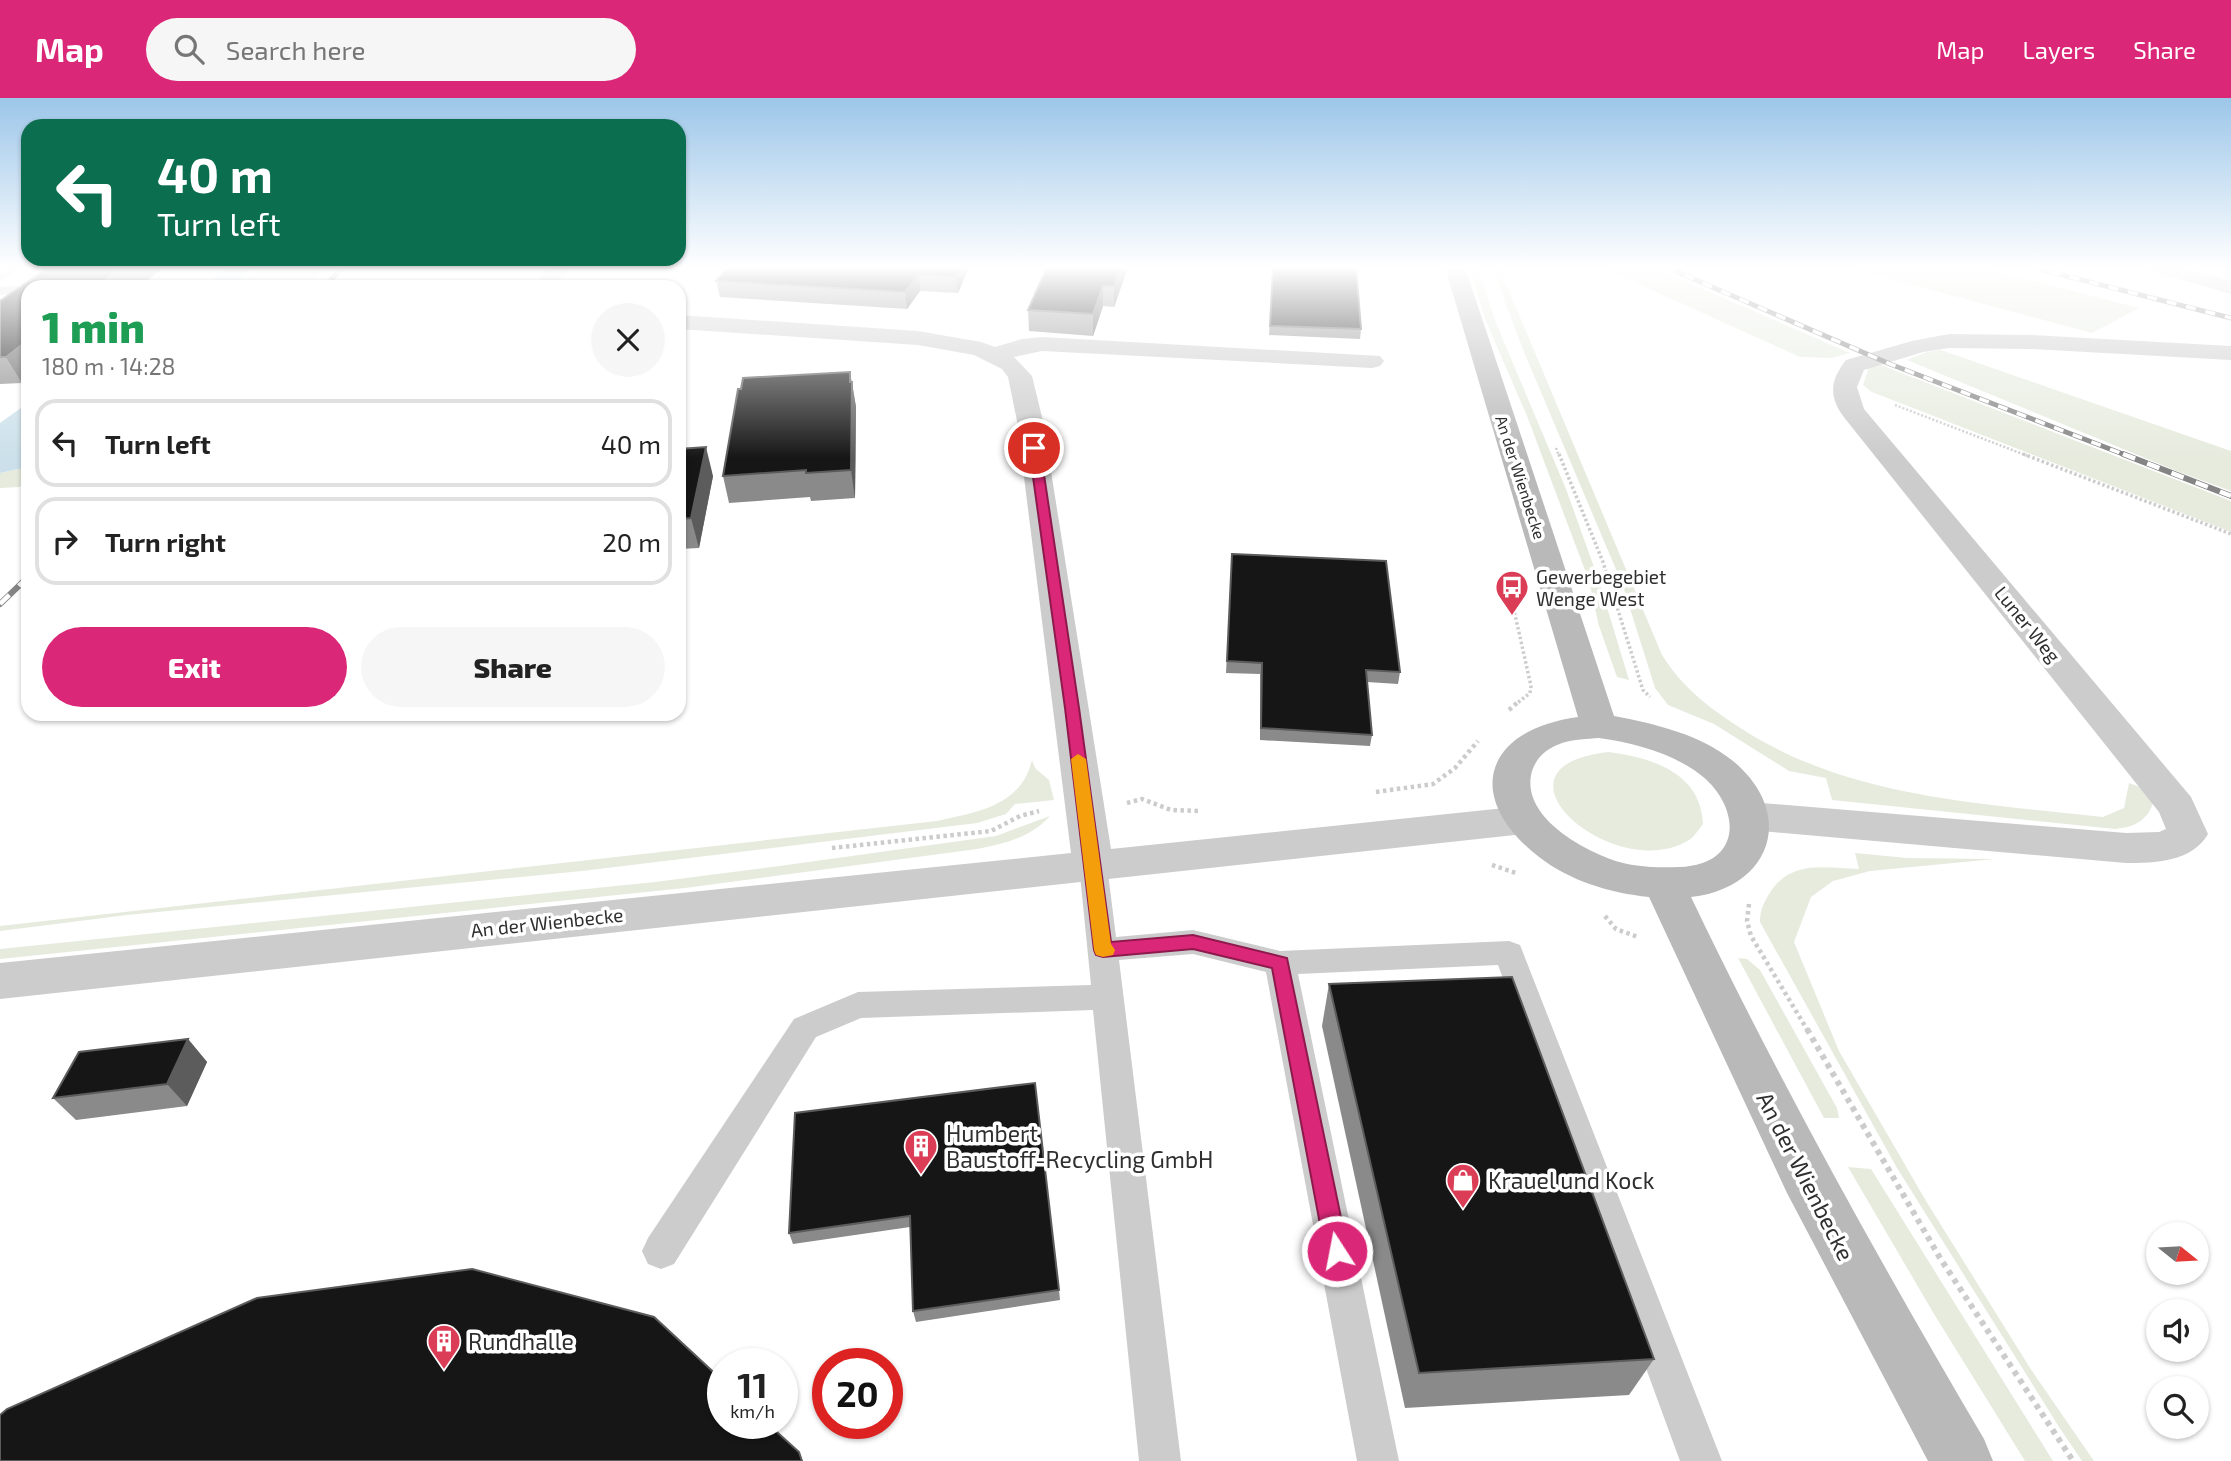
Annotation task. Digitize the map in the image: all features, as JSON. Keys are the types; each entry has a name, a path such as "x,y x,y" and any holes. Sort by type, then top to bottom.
{"street":[{"path":"804,331 941,340 995,355 1010,364 1020,376 1029,413 1093,865"},
{"name":"An der Wienbecke","path":"1475,331 1600,726"},
{"path":"1843,385 1855,365 1920,346 1949,341 2032,342 2231,353"},
{"path":"995,355 1022,346 1042,344 1371,361"},
{"name":"Luner Weg","path":"1751,816 2126,848 2153,848 2176,844 2188,834 2177,807 1852,411 1844,395 1843,385"},
{"path":"1600,726 1639,731 1664,740 1711,764 1737,789 1751,816 1751,838 1742,857 1724,872 1697,882 1664,884 1623,879 1582,865 1549,844 1524,820 1512,795 1511,772 1521,752 1540,738 1567,729 1600,726"},
{"name":"An der Wienbecke","path":"0,981 1524,820"},
{"name":"An der Wienbecke","path":"1664,884 1729,1026 1825,1215 1962,1461"}],"lane":[{"path":"1093,865 1160,1461"},
{"path":"1103,950 1193,942 1280,963 1509,953 1700,1461"},
{"path":"1280,963 1378,1461"},
{"path":"661,1251 805,1028 858,1005 1108,997"}],"path":[{"path":"1843,385 2231,534"},
{"path":"1552,439 1603,562 1643,690"},
{"path":"1750,937 1769,964 1940,1258 2073,1461"}],"shaded area":[{"path":"1490,331 1499,331 1566,489 1599,581 1629,680 1617,677 1599,626 1589,581 1527,416"},
{"path":"1516,331 1526,331 1662,655 1678,677 1706,704 1781,751 1824,769 1869,783 1962,801 2103,817 2124,808 2129,783 2148,790 2153,803 2147,814 2134,825 2115,829 1832,800 1826,778 1789,771 1714,724 1668,705 1655,688 1623,586"},
{"path":"1742,331 1798,331 1850,353 1832,358 1800,357"},
{"path":"1941,350 2231,451 2231,491 1907,360"},
{"path":"1881,365 2231,501 2231,532 1872,392 1863,385 1869,367"},
{"path":"21,468 21,486 0,488 0,473"},
{"path":"1609,752 1658,764 1684,780 1694,792 1703,824 1693,837 1659,850 1626,848 1596,836 1571,818 1556,798 1555,778 1571,762"},
{"path":"1032,760 1035,768 1049,780 1054,800 1015,804 1006,814 977,823 582,871 127,915 0,931 0,926 937,821 981,810 1007,798 1026,776"},
{"path":"1050,816 1026,835 977,849 685,888 0,959 0,949 655,882 772,867 996,836"},
{"path":"1855,853 1907,858 1995,859 1870,871 1833,881 1811,897 1794,942 1839,1051 1926,1201 2030,1368 2094,1461 2082,1461 2061,1430 1897,1168 1760,922 1764,902 1779,881 1789,874 1810,868 1859,869"},
{"path":"1738,958 1747,959 1760,970 1837,1108 1839,1118 1824,1118"},
{"path":"1848,1167 1871,1169 2053,1461 2025,1461 1934,1314"}],"water":[{"path":"21,408 21,468 0,473 0,423"}],"building":[{"path":"0,331 21,331 21,345 6,357 0,357"},
{"path":"850,372 851,470 806,473 806,470 723,476 738,389 741,389 743,378"},
{"path":"706,447 691,518 686,518 686,448"},
{"path":"1232,554 1386,561 1400,672 1366,670 1372,735 1261,728 1262,663 1227,661"},
{"name":"Krauel und Kock","path":"1512,977 1654,1359 1419,1373 1329,984"},
{"path":"188,1039 167,1084 53,1098 79,1052"},
{"name":"Humbert Baustoff-Recycling GmbH","path":"1035,1083 1059,1290 913,1311 910,1216 789,1233 795,1113"},
{"name":"Rundhalle","path":"472,1269 654,1317 707,1366 707,1439 785,1439 799,1452 802,1461 0,1461 0,1415 7,1409 257,1298"}],"railway":[{"path":"1813,331 1890,364 2128,456"},
{"path":"2123,454 2231,496"},
{"path":"0,604 21,584"}],"slow traffic":[{"path":"1078,759 1103,950 1106,950"}],"place":[{"name":"Gewerbegebiet Wenge West","path":"1512,617"},
{"name":"Humbert Baustoff-Recycling GmbH","path":"921,1176"},
{"name":"Krauel und Kock","path":"1463,1210"},
{"name":"Rundhalle","path":"444,1371"}],"route":[{"path":"1034,448 1072,708 1103,950 1193,942 1280,963 1337,1251"}]}
